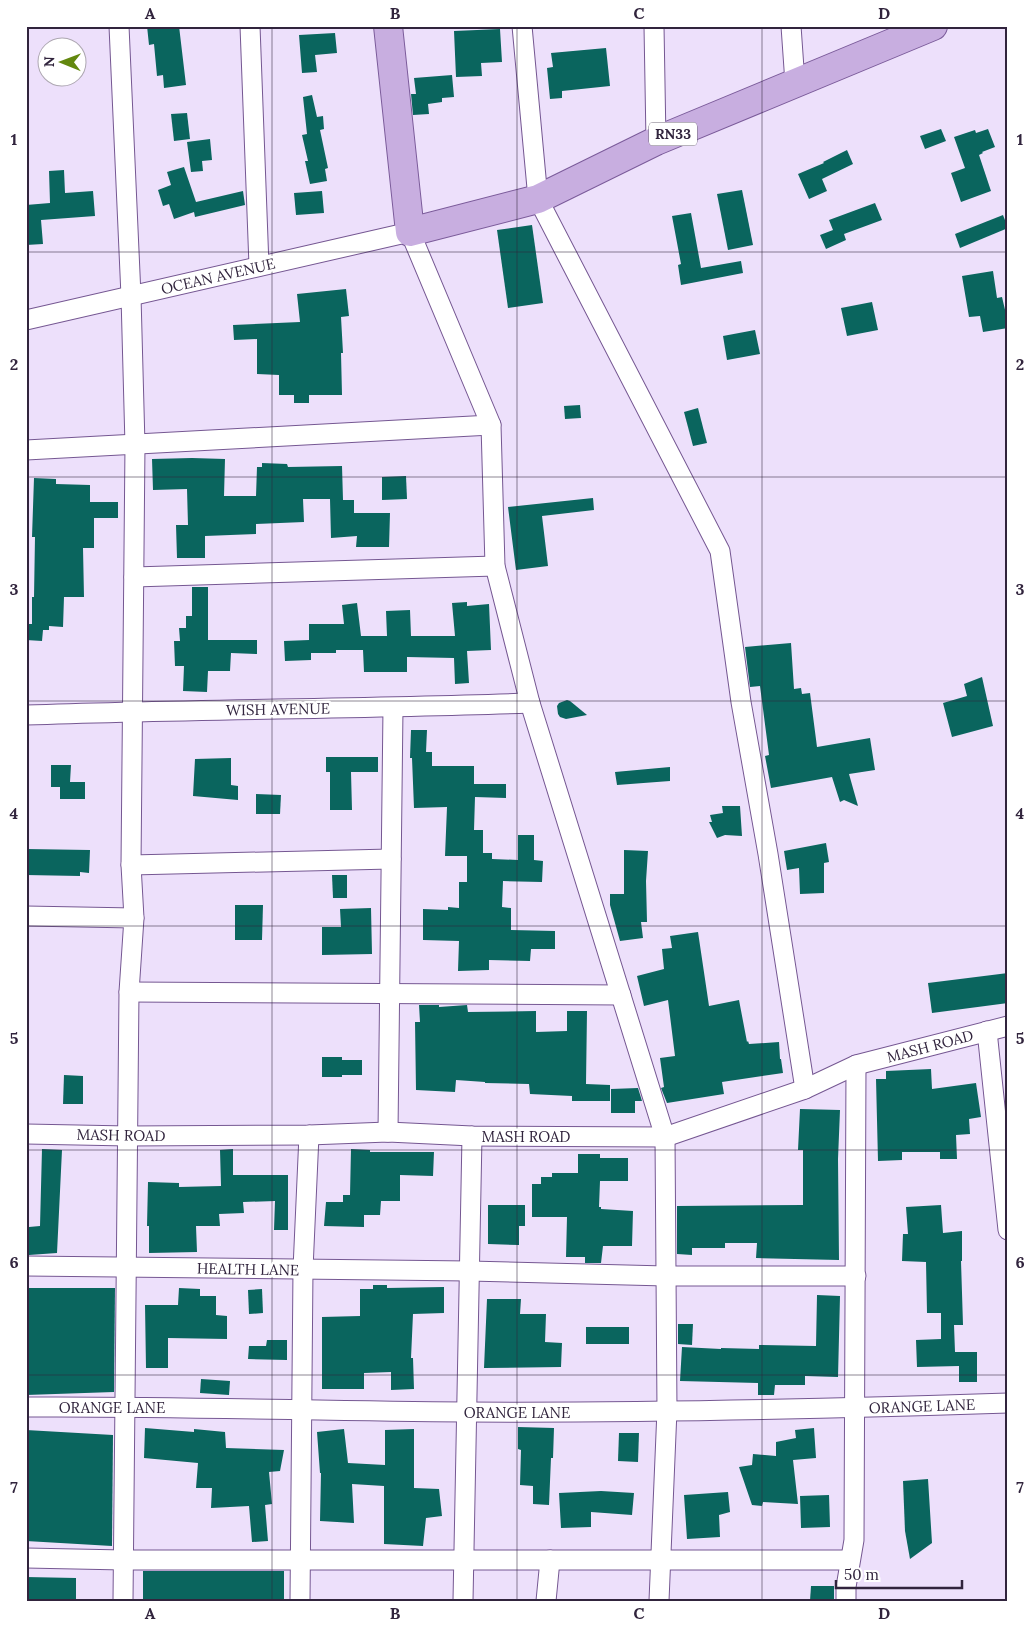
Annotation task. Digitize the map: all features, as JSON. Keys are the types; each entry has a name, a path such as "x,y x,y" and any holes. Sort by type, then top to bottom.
{"main road":[{"name":"RN33","path":"410,232 538,200 656,141 933,26"},
{"path":"393,27 410,232"}],"street":[{"path":"118,26 131,296 135,445 131,866 134,918 129,992 123,1601"},
{"path":"250,26 259,266"},
{"path":"522,26 538,200 720,551 741,702 768,854 805,1089"},
{"path":"654,26 656,141"},
{"path":"791,26 795,84"},
{"path":"410,232 491,425 495,566 530,703 665,1137 667,1410 659,1601"},
{"name":"OCEAN AVENUE","path":"26,320 410,232"},
{"path":"26,450 491,425"},
{"path":"134,577 495,566"},
{"name":"WISH AVENUE","path":"26,715 132,711 393,708 530,703"},
{"path":"388,1132 393,708"},
{"path":"131,866 391,859"},
{"path":"26,916 134,918"},
{"path":"129,992 621,994"},
{"name":"MASH ROAD","path":"26,1134 128,1136 309,1135 388,1132 472,1136 665,1137 805,1089 856,1065 1008,1026"},
{"path":"987,1031 1008,1230"},
{"path":"846,1601 846,1587 854,1540 856,1065"},
{"path":"300,1601 302,1269 309,1135"},
{"path":"463,1601 472,1136"},
{"name":"HEALTH LANE","path":"26,1266 469,1271 666,1276 856,1276"},
{"name":"ORANGE LANE","path":"26,1407 125,1406 466,1412 856,1408 1008,1403"},
{"path":"26,1558 124,1560 850,1560"},
{"path":"546,1601 550,1560"}],"building":[{"path":"147,26 179,26 186,85 164,88 163,75 157,76 154,44 149,45"},
{"path":"500,29 502,62 481,63 482,76 456,77 454,31"},
{"path":"335,33 337,53 315,55 317,72 302,73 299,35"},
{"path":"606,48 610,86 562,91 562,98 550,99 547,68 553,67 551,53"},
{"path":"452,75 454,97 442,98 442,102 428,104 429,114 413,115 411,94 416,94 414,78"},
{"path":"312,95 317,117 323,116 324,129 320,130 328,168 325,169 327,181 310,184 305,161 308,161 302,135 307,134 303,97"},
{"path":"187,113 190,139 174,141 171,114"},
{"path":"941,129 946,141 925,149 920,136"},
{"path":"988,129 995,147 979,155 991,191 961,202 951,173 965,168 954,137 975,130 976,133"},
{"path":"210,139 212,160 202,161 203,171 191,172 187,142"},
{"path":"847,150 853,164 822,179 827,191 809,199 798,174 824,163"},
{"path":"184,167 196,202 243,191 245,205 195,217 194,212 174,219 169,204 163,206 158,190 171,185 167,172"},
{"path":"64,170 65,193 93,191 95,216 41,220 43,244 26,245 26,205 50,203 49,171"},
{"path":"742,190 753,245 728,250 717,194"},
{"path":"322,191 324,213 296,215 294,193"},
{"path":"875,203 882,220 844,234 846,240 826,249 820,235 833,230 829,220"},
{"path":"691,213 701,268 741,261 743,273 681,285 678,265 681,264 672,216"},
{"path":"1003,215 1008,228 960,248 955,234"},
{"path":"532,225 543,303 508,308 497,230"},
{"path":"993,271 997,298 1002,297 1006,314 1008,314 1008,328 983,332 980,316 969,317 962,276"},
{"path":"346,289 349,316 341,317 343,353 341,353 342,395 309,395 309,403 294,403 294,395 279,395 279,375 257,374 257,339 234,340 233,325 300,322 297,294"},
{"path":"872,302 878,330 847,336 841,308"},
{"path":"755,330 760,354 727,360 723,336"},
{"path":"580,405 581,418 565,419 564,406"},
{"path":"698,408 707,443 693,446 684,412"},
{"path":"152,459 225,459 224,496 256,496 257,467 262,467 262,463 287,464 288,467 342,466 343,500 354,500 354,513 390,513 389,547 356,547 357,536 331,538 330,499 303,499 304,522 256,524 256,534 205,536 205,558 177,558 176,525 188,525 187,489 153,490"},
{"path":"406,476 407,499 382,500 382,477"},
{"path":"34,478 56,479 56,484 90,485 90,502 118,502 118,518 94,518 94,548 83,548 84,597 64,597 63,627 49,626 49,630 43,630 42,641 26,640 26,624 32,624 32,597 34,597 35,537 32,537"},
{"path":"593,498 594,510 542,516 548,566 516,570 508,507"},
{"path":"192,587 208,587 208,640 257,640 257,654 231,653 230,671 208,671 207,692 183,691 184,666 175,666 174,641 180,641 179,628 186,628 186,616 192,616"},
{"path":"467,602 467,606 489,604 491,650 467,651 469,683 455,684 454,658 407,657 407,672 364,672 363,650 336,650 336,653 311,653 311,660 285,661 284,641 309,640 309,624 344,624 342,605 357,603 361,636 387,636 386,611 410,610 411,636 455,636 452,603"},
{"path":"791,643 794,689 801,688 802,694 810,693 817,747 870,738 875,770 849,774 858,806 844,800 840,802 832,777 771,788 765,756 769,755 760,686 750,687 745,647"},
{"path":"982,677 993,726 952,737 943,703 967,696 964,684"},
{"path":"567,700 587,715 566,719 560,717 557,706 559,703"},
{"path":"411,730 427,730 426,752 432,752 432,766 474,766 474,784 506,784 506,798 475,797 474,830 483,830 483,853 492,853 492,859 518,860 518,835 534,835 534,860 543,861 542,882 503,881 502,907 511,908 511,930 555,931 555,949 531,949 530,961 489,960 489,970 458,971 459,941 423,940 423,909 448,910 448,907 459,908 459,882 467,882 467,856 445,856 447,807 414,808 412,758 410,758"},
{"path":"326,757 378,757 378,772 351,772 352,810 330,810 330,772 326,772"},
{"path":"231,758 231,785 238,786 238,800 193,796 195,759"},
{"path":"51,765 71,765 70,782 85,782 85,799 60,799 60,787 51,787"},
{"path":"670,767 670,781 617,785 615,772"},
{"path":"256,794 281,795 280,814 256,814"},
{"path":"722,806 740,806 742,836 725,835 717,838 709,822 712,822 710,815 723,813"},
{"path":"826,843 829,862 824,863 824,893 800,894 799,868 787,870 784,851"},
{"path":"26,849 90,850 89,873 80,872 80,876 26,875"},
{"path":"624,850 648,851 646,881 647,922 641,922 643,938 620,941 610,905 610,894 624,894"},
{"path":"332,875 347,875 347,898 333,898"},
{"path":"235,905 263,905 262,940 235,940"},
{"path":"371,908 372,954 322,955 322,927 341,927 340,909"},
{"path":"698,932 709,1006 739,1000 747,1042 749,1044 779,1042 783,1073 722,1082 724,1094 667,1103 661,1088 664,1087 660,1058 675,1056 668,1000 644,1006 637,976 664,969 662,949 672,948 670,936"},
{"path":"1008,973 1008,1003 932,1013 928,983"},
{"path":"419,1005 439,1005 439,1007 467,1005 468,1012 536,1011 536,1032 567,1031 567,1011 587,1011 586,1084 610,1085 610,1101 572,1101 572,1096 530,1094 529,1084 456,1080 455,1092 416,1090 415,1022 420,1022"},
{"path":"322,1057 362,1060 362,1075 322,1077"},
{"path":"931,1069 932,1089 976,1083 981,1117 969,1119 970,1134 956,1135 957,1159 940,1159 940,1152 902,1152 902,1160 878,1161 876,1079 886,1079 886,1071"},
{"path":"64,1075 83,1076 83,1104 63,1104"},
{"path":"638,1088 642,1101 635,1101 635,1113 611,1113 611,1089"},
{"path":"800,1109 840,1110 838,1159 839,1260 756,1258 757,1243 725,1243 725,1248 692,1248 692,1255 677,1254 677,1206 803,1205 803,1150 798,1150"},
{"path":"42,1149 62,1150 57,1253 29,1255 29,1227 40,1226"},
{"path":"233,1149 233,1175 288,1175 288,1230 274,1230 275,1201 243,1202 244,1213 219,1214 220,1226 196,1226 197,1252 149,1253 149,1226 147,1226 148,1182 179,1183 179,1187 221,1186 220,1150"},
{"path":"351,1149 370,1150 370,1152 434,1152 433,1176 400,1175 400,1201 381,1201 380,1215 364,1215 364,1227 324,1226 326,1202 343,1202 343,1195 350,1195"},
{"path":"578,1154 600,1154 600,1158 628,1158 628,1181 600,1181 599,1207 601,1209 633,1211 632,1246 603,1246 601,1263 585,1263 585,1257 566,1257 567,1217 532,1217 532,1184 541,1184 541,1177 552,1177 552,1173 578,1173"},
{"path":"488,1205 525,1205 525,1226 519,1226 519,1245 488,1244"},
{"path":"941,1205 943,1233 962,1231 963,1325 954,1325 955,1352 977,1352 977,1382 959,1382 959,1366 917,1367 916,1340 941,1339 941,1313 927,1313 926,1262 902,1261 903,1234 908,1234 906,1207"},
{"path":"373,1285 387,1285 387,1288 444,1287 444,1313 413,1314 411,1358 413,1358 414,1389 391,1390 391,1372 364,1373 364,1389 322,1389 322,1317 360,1316 360,1289 373,1289"},
{"path":"26,1288 115,1288 114,1392 26,1395"},
{"path":"179,1288 200,1289 200,1296 216,1296 216,1315 227,1316 227,1339 168,1338 168,1368 146,1368 145,1305 178,1305"},
{"path":"262,1289 263,1313 249,1314 248,1290"},
{"path":"817,1295 840,1296 838,1377 805,1376 805,1385 775,1385 774,1395 758,1395 758,1383 680,1381 682,1347 759,1349 759,1345 816,1346"},
{"path":"487,1299 521,1299 520,1314 546,1314 545,1342 562,1343 561,1367 484,1368"},
{"path":"678,1324 693,1324 692,1345 678,1344"},
{"path":"586,1327 629,1327 629,1344 586,1344"},
{"path":"267,1340 287,1340 287,1360 248,1359 249,1346 266,1346"},
{"path":"201,1379 230,1381 229,1395 200,1393"},
{"path":"518,1427 554,1428 549,1505 533,1504 533,1486 520,1485 521,1450 518,1449"},
{"path":"145,1428 194,1432 194,1429 225,1432 226,1448 284,1450 280,1471 269,1472 272,1504 265,1505 268,1541 252,1542 249,1506 211,1508 212,1488 196,1488 198,1463 144,1458"},
{"path":"814,1428 816,1458 793,1460 798,1504 763,1502 762,1506 752,1505 739,1467 752,1465 753,1454 776,1456 776,1442 796,1438 795,1430"},
{"path":"344,1429 348,1463 385,1465 385,1430 414,1429 414,1488 439,1489 442,1516 426,1518 423,1546 384,1544 384,1486 352,1484 354,1523 320,1521 321,1473 317,1432"},
{"path":"26,1430 113,1435 112,1546 26,1541"},
{"path":"619,1433 639,1433 638,1462 618,1461"},
{"path":"928,1479 932,1543 910,1559 905,1531 903,1481"},
{"path":"601,1491 634,1493 632,1515 591,1512 591,1527 561,1528 559,1493"},
{"path":"728,1492 730,1512 719,1515 720,1537 687,1539 684,1495"},
{"path":"829,1495 830,1527 801,1528 800,1496"},
{"path":"143,1571 284,1571 284,1601 143,1601"},
{"path":"26,1577 76,1578 76,1601 26,1601"},
{"path":"811,1586 834,1586 834,1601 810,1601"}]}
